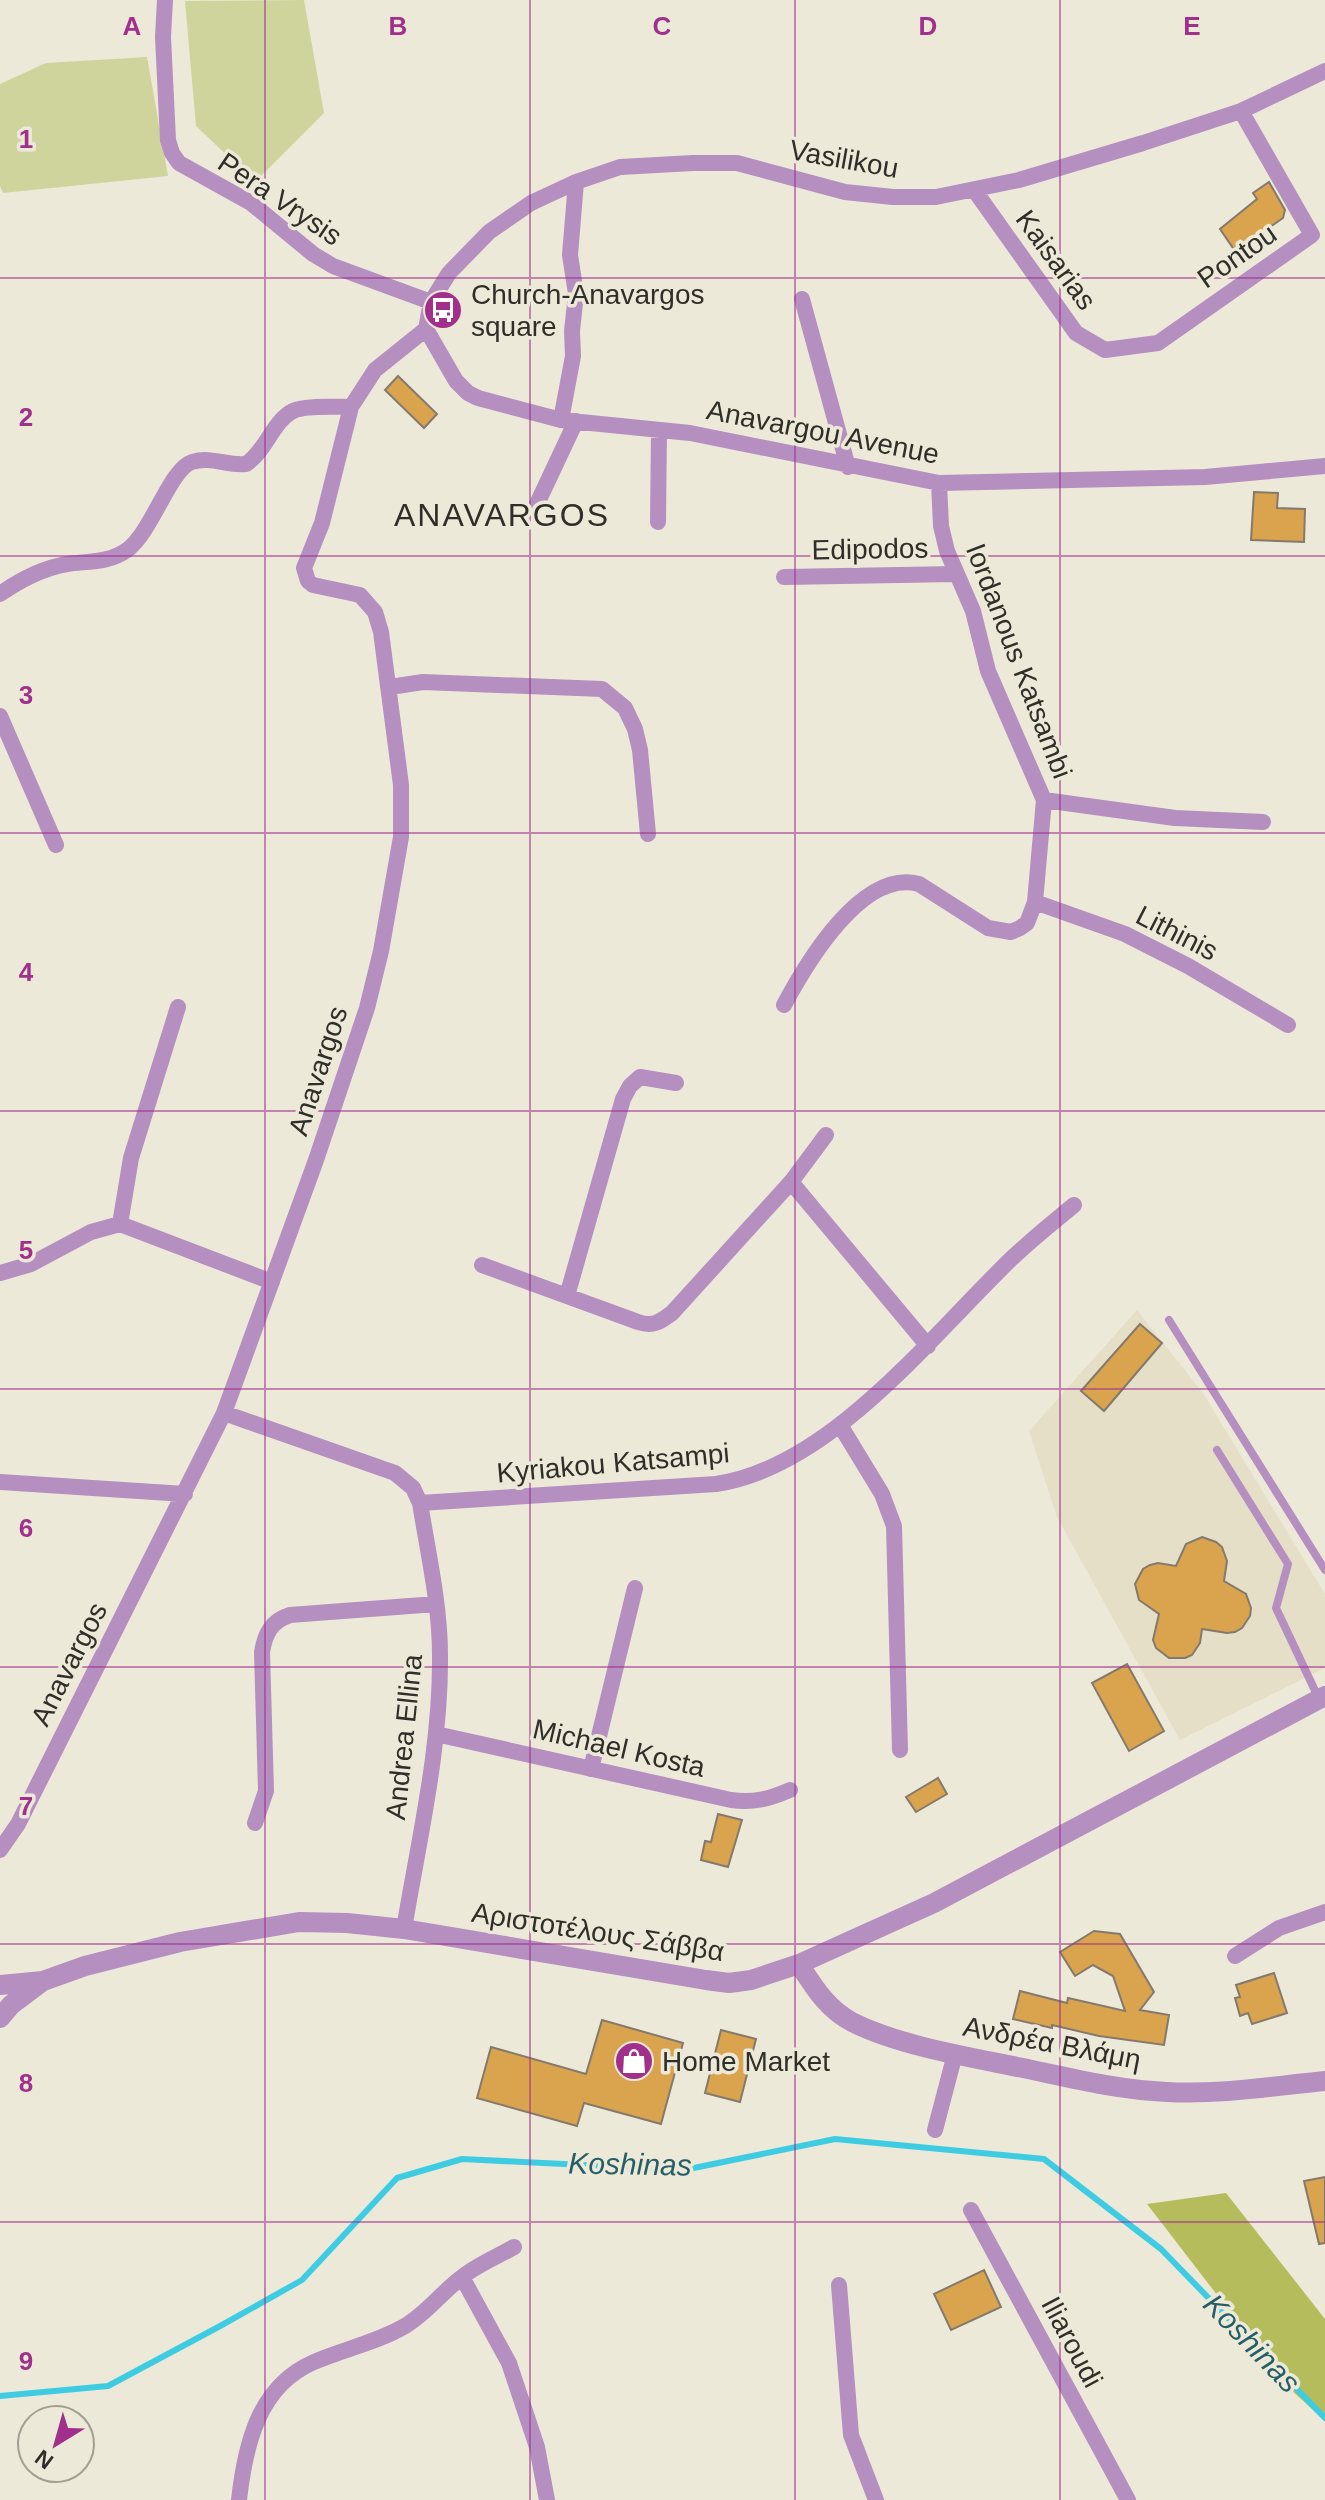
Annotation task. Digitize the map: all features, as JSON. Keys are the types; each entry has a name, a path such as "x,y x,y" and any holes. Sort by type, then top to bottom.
{"street":[{"name":"Pera Vrysis","path":"165,0 163,37 168,140 179,163 251,203 303,247 333,266 431,302"},
{"name":"Vasilikou","path":"431,302 449,273 489,232 531,203 576,182 620,167 737,163 845,192 936,197 975,191 1143,143 1241,111 1325,71"},
{"name":"Pontou","path":"1105,350 1158,343 1312,235 1241,111"},
{"path":"537,504 568,421 576,294 570,255 576,182"},
{"name":"Kaisarias","path":"975,191 1076,333 1105,350"},
{"path":"802,299 848,467"},
{"path":"426,329 431,302"},
{"name":"Anavargou Avenue","path":"426,329 456,381 468,393 568,421 690,433 939,483 1205,477 1325,466"},
{"name":"Anavargos","path":"0,1850 18,1824 224,1413 362,1022 381,951 401,837 401,785 390,687 381,632 369,602 360,595 313,585 304,568 322,523 351,407 375,370 426,329"},
{"path":"0,594 46,569 111,558 126,550 139,538 176,477 189,463 214,459 246,464 283,420 297,409 351,407"},
{"path":"658,522 659,430"},
{"name":"Iordanous Katsambi","path":"939,483 941,526 947,551 973,611 988,671 1044,800 1035,902"},
{"name":"Edipodos","path":"784,577 957,574"},
{"path":"390,687 423,682 602,689 625,708 635,729 648,834"},
{"path":"0,716 56,845"},
{"path":"1044,800 1175,818 1263,822"},
{"path":"784,1005 806,964 847,913 886,886 898,882 919,884 972,919 999,931 1011,932 1027,923 1035,902"},
{"name":"Lithinis","path":"1035,902 1125,934 1188,966 1288,1025"},
{"path":"120,1224 131,1158 178,1007"},
{"path":"567,1296 623,1099 630,1086 640,1077 676,1083"},
{"path":"482,1265 638,1322 649,1325 660,1322 672,1313 791,1182 826,1135"},
{"path":"791,1182 928,1346"},
{"name":"Kyriakou Katsampi","path":"420,1503 738,1481 764,1472 840,1425 928,1346 1001,1269 1074,1205"},
{"path":"0,1273 31,1264 91,1232 120,1224 272,1282"},
{"path":"224,1413 395,1473 406,1480 420,1503"},
{"path":"840,1425 882,1494 894,1526 900,1750"},
{"path":"0,1482 185,1494"},
{"name":"Andrea Ellina","path":"404,1929 436,1734 440,1659 436,1604 420,1503"},
{"path":"591,1769 635,1588"},
{"path":"255,1823 266,1791 262,1652 264,1638 271,1626 280,1618 290,1615 436,1604"},
{"name":"Αριστοτέλους Σάββα","path":"0,1985 43,1981 85,1966 180,1942 299,1922 404,1929 729,1983 751,1980 799,1964 934,1903 1322,1698"},
{"name":"Michael Kosta","path":"436,1734 731,1800 752,1803 790,1790"},
{"path":"1235,1956 1279,1928 1325,1912"},
{"name":"Ανδρέα Βλάμη","path":"799,1964 818,1994 832,2009 851,2021 955,2054 1124,2088 1167,2092 1210,2092 1325,2081"},
{"name":"Αριστοτέλους Σάββα","path":"0,2018 11,2005 43,1981"},
{"path":"935,2130 955,2054"},
{"name":"Iliaroudi","path":"971,2210 1128,2500"},
{"path":"239,2500 247,2446 254,2425 275,2392 297,2370 402,2328 419,2317 462,2277 514,2247"},
{"path":"462,2277 509,2363 537,2447 547,2500"},
{"path":"839,2285 851,2435 876,2500"}],"lane":[{"path":"1169,1320 1325,1570"},
{"path":"1217,1450 1288,1564 1276,1608 1322,1698"}],"shaded area":[{"path":"1137,1310 1203,1393 1325,1594 1325,1668 1180,1740 1057,1517 1029,1431"}],"green space":[{"path":"304,0 324,113 255,182 196,126 185,1"},
{"path":"147,57 168,176 3,193 0,186 0,84 46,63"},
{"path":"1226,2193 1325,2319 1325,2421 1288,2387 1147,2204"}],"building":[{"path":"1269,182 1285,210 1283,218 1235,251 1220,229 1257,199 1253,193"},
{"path":"398,376 437,414 424,428 385,390"},
{"path":"1254,492 1278,493 1277,508 1305,509 1304,542 1251,540"},
{"path":"1140,1324 1162,1343 1104,1411 1081,1391"},
{"path":"1202,1537 1222,1547 1227,1561 1224,1581 1246,1594 1251,1608 1250,1616 1235,1632 1202,1629 1200,1643 1192,1655 1169,1658 1156,1648 1153,1640 1159,1614 1139,1600 1135,1584 1143,1569 1150,1565 1176,1566 1186,1544"},
{"path":"1127,1664 1164,1731 1129,1751 1092,1683"},
{"path":"938,1778 947,1794 916,1812 906,1797"},
{"path":"718,1814 742,1820 728,1867 701,1860 705,1841 711,1842"},
{"path":"1094,1931 1120,1934 1154,1992 1140,2010 1169,2015 1164,2045 1013,2019 1020,1991 1067,2003 1068,1998 1125,2011 1113,1976 1093,1965 1075,1976 1060,1952"},
{"path":"1274,1973 1287,2013 1252,2024 1248,2013 1240,2016 1235,1998 1240,1997 1236,1985"},
{"name":"Home Market","path":"602,2020 683,2043 661,2124 584,2103 577,2126 477,2098 491,2047 586,2074"},
{"path":"721,2030 756,2039 740,2102 705,2093"},
{"path":"1325,2177 1325,2243 1319,2244 1304,2181"},
{"path":"984,2270 1001,2307 951,2330 934,2294"}],"waterway":[{"name":"Koshinas","path":"0,2396 108,2386 222,2325 302,2280 397,2178 462,2159 684,2170 835,2139 1044,2159 1161,2249 1325,2418"}],"place":[{"name":"Church-Anavargos square","path":"443,310"},
{"name":"Home Market","path":"634,2061"}],"district":[{"name":"ANAVARGOS","path":"502,515"}]}
